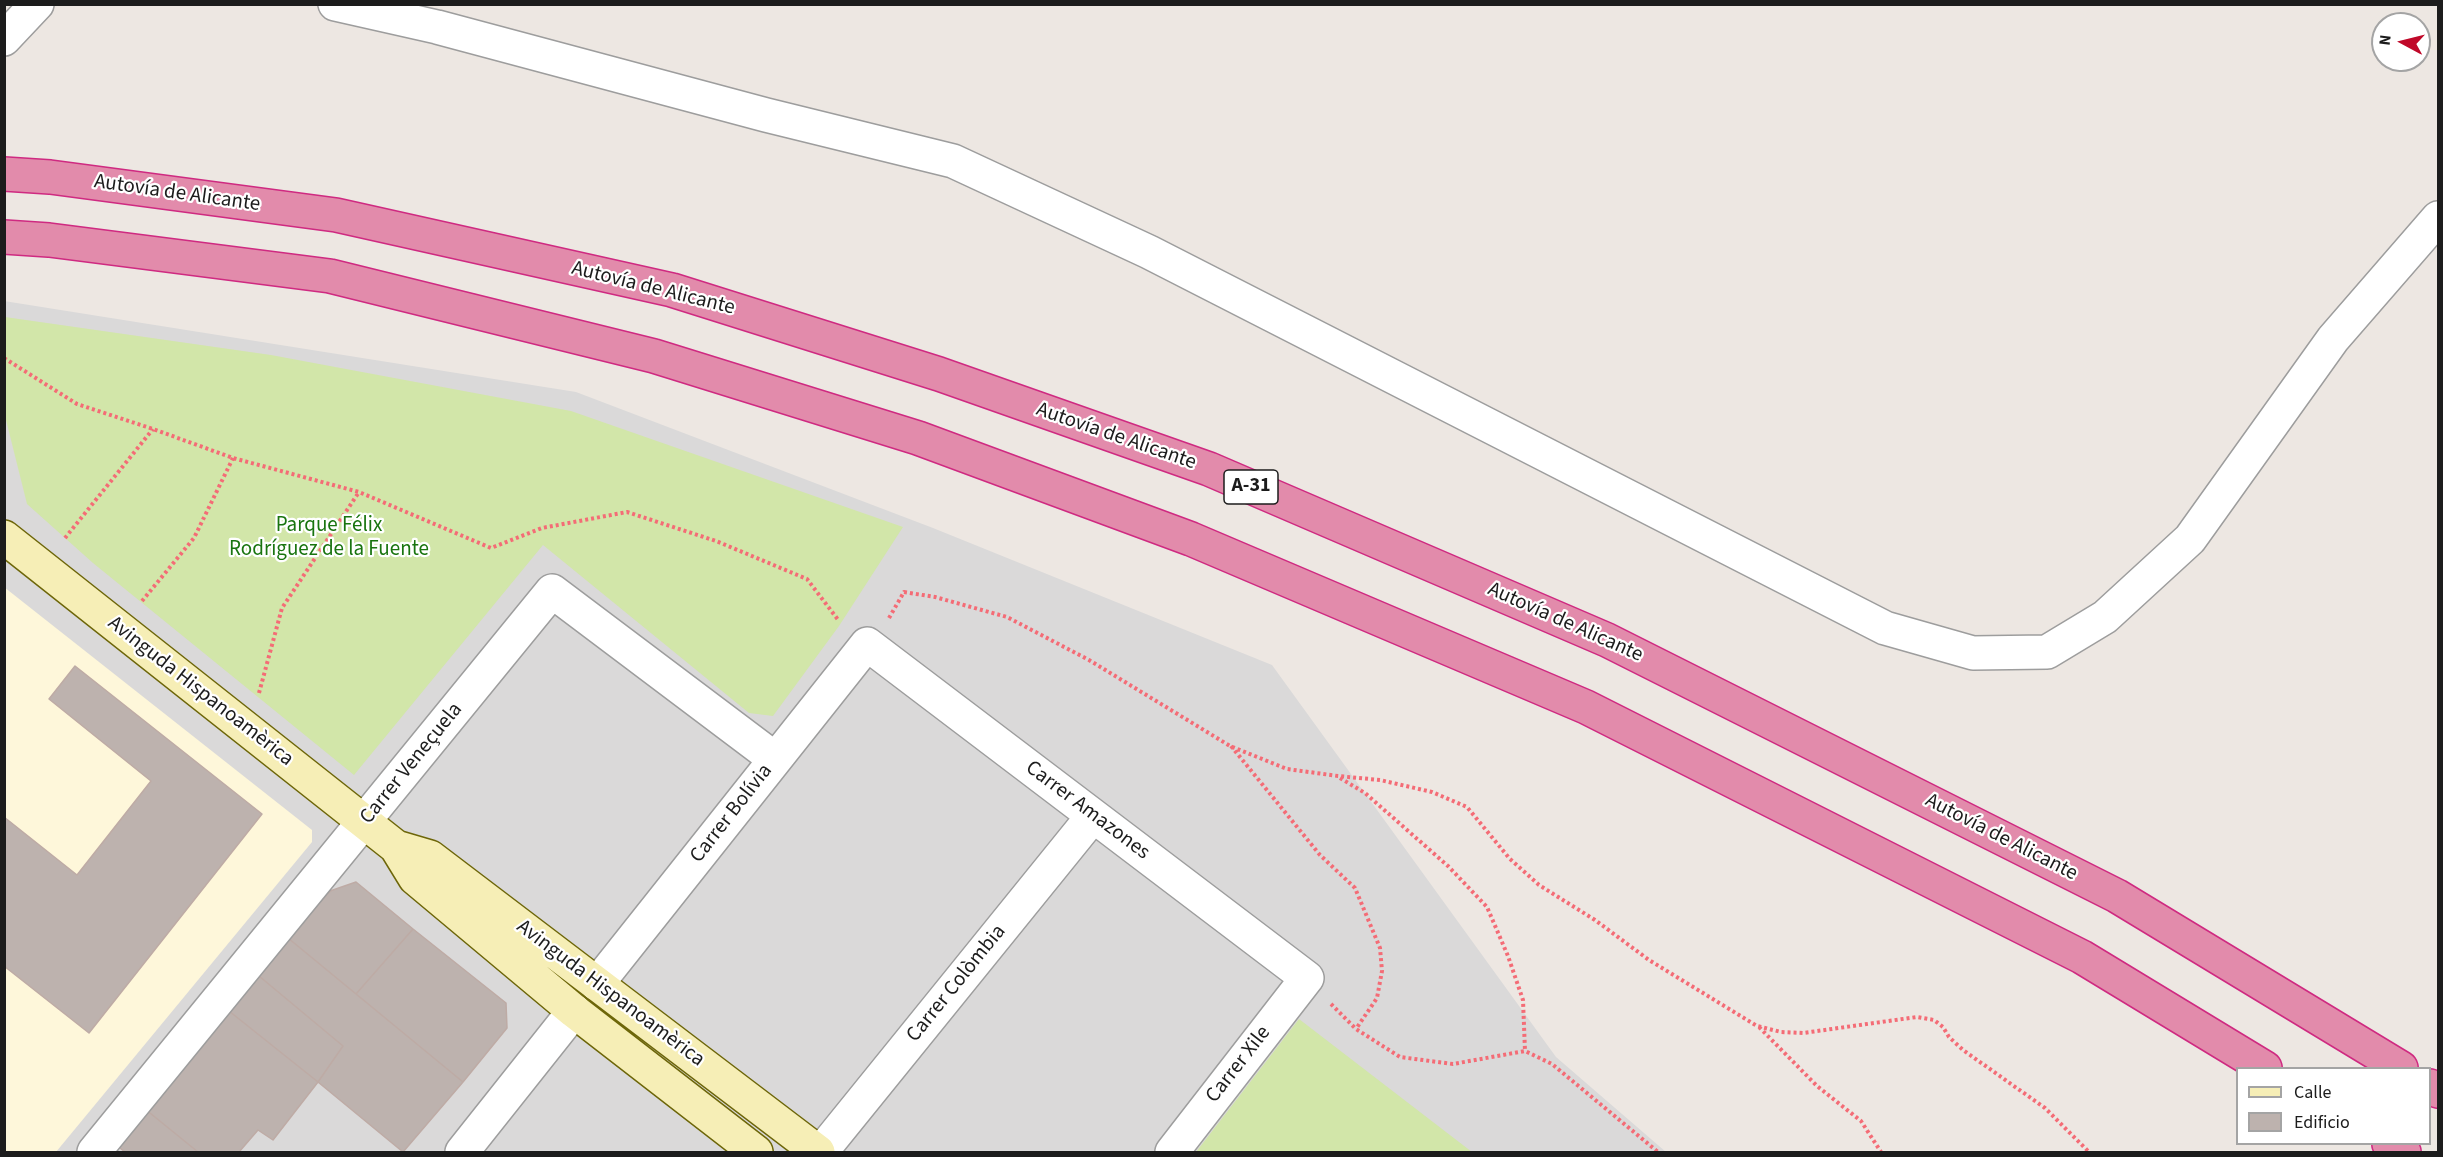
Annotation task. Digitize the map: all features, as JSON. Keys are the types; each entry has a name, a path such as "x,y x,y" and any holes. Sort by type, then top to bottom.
{"highway":[{"name":"Autovía de Alicante","path":"4,174 50,177 336,216 672,290 939,374 1209,470 1617,645 2117,896 2399,1067"},
{"path":"4,237 49,240 330,276 654,356 918,438 1191,539 1586,707 2082,957 2263,1067"}],"street":[{"path":"4,39 37,4"},
{"path":"335,4 437,27 766,115 953,161 1149,252 1885,628 1973,653 2047,652 2105,616 2190,539 2333,339 2439,218"},
{"name":"Avinguda Hispanoamèrica","path":"4,537 396,847 415,878 574,1011 756,1152"},
{"name":"Carrer Veneçuela","path":"94,1152 552,591 775,759"},
{"name":"Carrer Bolívia","path":"597,984 775,759 867,648"},
{"name":"Carrer Amazones","path":"867,648 1306,978"},
{"name":"Carrer Colòmbia","path":"819,1152 1093,816"},
{"name":"Avinguda Hispanoamèrica","path":"396,847 430,857 819,1152"},
{"name":"Carrer Xile","path":"1172,1152 1306,978"},
{"path":"462,1152 574,1011"}],"path":[{"path":"4,358 77,404 233,458 359,492 491,548 542,528 627,512 716,541 807,579 867,648 904,592 935,597 1007,617 1089,660 1230,746 1287,769 1380,780 1421,789 1467,807 1510,860 1539,885 1595,920 1649,960 1757,1026 1817,1086 1861,1121 1881,1152"},
{"path":"65,538 153,429"},
{"path":"141,602 194,538 233,458"},
{"path":"258,697 282,608 359,492"},
{"path":"1230,746 1320,855 1355,888 1380,948 1383,971 1377,998 1356,1029"},
{"path":"1338,776 1365,793 1448,866 1487,907 1508,956 1523,1000 1525,1051"},
{"path":"1306,978 1356,1029 1400,1056 1453,1065 1525,1051 1551,1064 1658,1152"},
{"path":"1757,1026 1781,1032 1803,1033 1917,1017 1934,1020 1963,1050 2005,1077 2046,1108 2089,1152"}],"shaded area":[{"path":"4,301 576,392 933,528 1272,665 1556,1057 1666,1152 5,1152"},
{"path":"4,587 312,830 312,842 56,1152 5,1152"}],"green space":[{"name":"Parque Félix Rodríguez de la Fuente","path":"5,317 271,355 571,411 903,527 839,626 773,716 749,713 543,545 354,775 93,563 27,504 5,416"},
{"path":"1299,1019 1472,1152 1196,1152"}],"building":[{"path":"75,666 262,814 89,1033 4,966 4,817 77,875 151,781 49,699"},
{"path":"356,882 413,929 356,994 288,938 330,891"},
{"path":"413,929 506,1003 507,1028 463,1082 356,994"},
{"path":"288,938 463,1082 403,1152 318,1082 343,1046 259,976"},
{"path":"259,976 343,1046 318,1082 229,1011"},
{"path":"229,1011 318,1082 273,1140 258,1130 239,1152 198,1152 145,1109"},
{"path":"145,1109 198,1152 125,1152 116,1145"}]}
